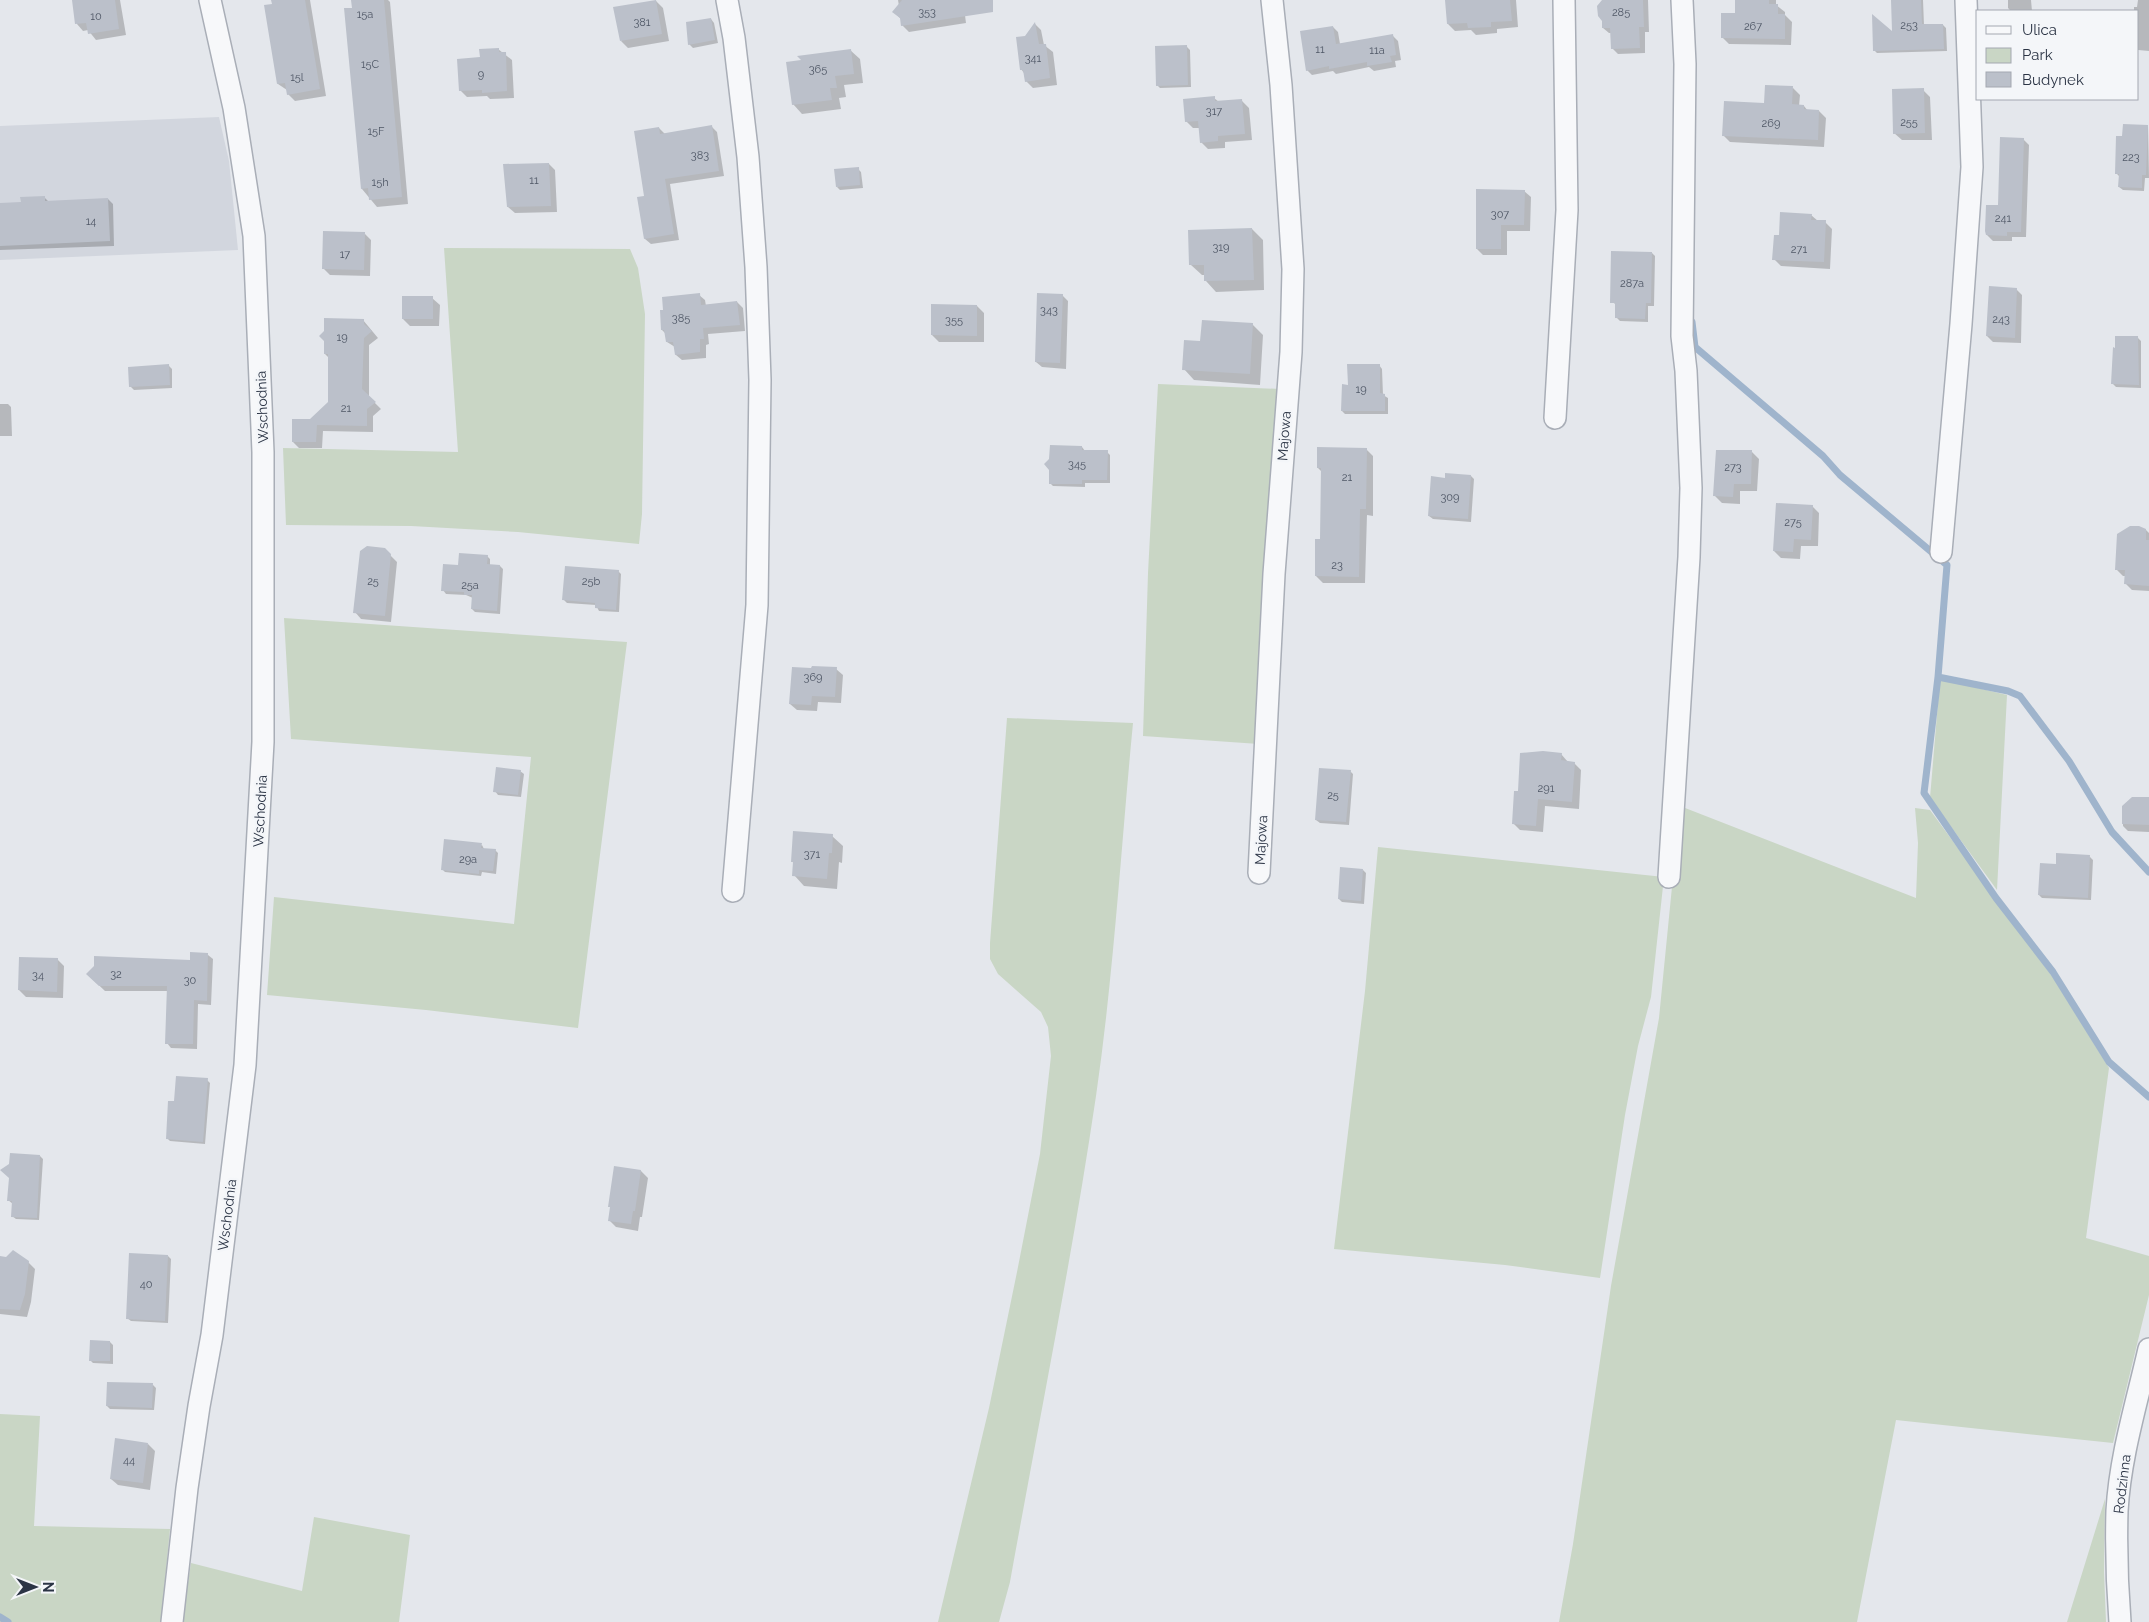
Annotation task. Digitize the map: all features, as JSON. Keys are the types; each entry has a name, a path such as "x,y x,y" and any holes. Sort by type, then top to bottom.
{"street":[{"name":"Wschodnia","path":"172,1622 187,1488 212,1335 245,1065 263,742 264,452 254,236 234,108 210,0"},
{"path":"727,0 734,38 748,157 756,267 760,380 757,605 733,891"},
{"name":"Majowa","path":"1259,873 1274,574 1291,352 1293,269 1272,0"},
{"path":"1555,418 1567,210 1564,0"},
{"path":"1669,877 1676,740 1689,557 1691,488 1686,372 1682,336 1685,64 1682,0"},
{"path":"1941,552 1961,324 1972,167 1966,0"},
{"name":"Rodzinna","path":"2120,1622 2117,1580 2117,1510 2126,1449 2149,1349"}],"shaded area":[{"path":"219,117 229,161 238,250 0,260 0,126"}],"green space":[{"path":"444,248 630,249 638,268 645,314 642,514 639,544 518,532 411,526 286,525 283,448 458,452"},
{"path":"1158,384 1281,389 1259,744 1143,736 1148,573"},
{"path":"284,618 627,642 578,1028 426,1010 267,995 274,897 514,924 531,757 291,739"},
{"path":"1940,679 2007,695 1997,890 1930,798"},
{"path":"1007,718 1133,723 1112,956 1096,1096 1066,1279 1010,1582 999,1622 938,1622 989,1408 1017,1272 1040,1154 1051,1056 1048,1027 1041,1012 998,974 990,959"},
{"path":"1680,806 1916,898 1918,843 1915,808 1930,810 2054,979 2109,1068 2086,1238 2149,1256 2149,1295 2113,1443 1896,1420 1857,1622 1559,1622 1573,1544 1611,1286 1659,1018"},
{"path":"1378,847 1664,877 1651,997 1638,1046 1625,1115 1600,1278 1505,1265 1334,1249 1365,991"},
{"path":"0,1414 40,1416 34,1526 170,1529 161,1622 0,1622"},
{"path":"2105,1499 2104,1572 2106,1622 2067,1622"},
{"path":"314,1517 410,1535 399,1622 182,1622 191,1563 302,1591"}],"building":[{"path":"72,0 115,0 119,29 88,34 86,23 75,24"},
{"path":"271,0 305,0 320,89 287,95 285,83 277,84 264,5 272,4"},
{"path":"351,0 384,0 402,197 369,200 368,188 361,189 344,8 352,8"},
{"path":"656,0 662,34 620,41 613,7"},
{"path":"902,0 993,0 993,12 901,26 900,18 892,12"},
{"path":"1445,0 1510,0 1512,21 1491,22 1491,27 1468,28 1467,23 1447,24"},
{"path":"1602,0 1643,0 1644,27 1639,27 1640,48 1611,49 1610,28 1602,28 1602,21 1598,16 1597,6"},
{"path":"1735,0 1769,0 1769,4 1778,4 1778,14 1785,14 1785,39 1721,38 1721,13 1735,13"},
{"path":"1891,0 1921,0 1922,24 1943,24 1944,49 1873,51 1872,14 1892,31"},
{"path":"711,18 715,40 688,45 686,22"},
{"path":"1035,22 1039,44 1046,44 1050,78 1025,82 1023,70 1020,70 1016,37 1025,36"},
{"path":"1333,26 1336,44 1393,34 1396,55 1390,56 1392,62 1367,66 1367,62 1329,69 1329,66 1306,71 1300,31"},
{"path":"1187,45 1188,85 1156,86 1155,46"},
{"path":"499,48 499,52 506,52 507,91 482,93 482,90 459,91 457,59 480,57 479,49"},
{"path":"851,49 854,74 835,76 837,88 830,88 832,100 792,105 786,62 801,60 797,56"},
{"path":"1765,85 1793,86 1792,104 1804,105 1804,109 1819,110 1818,140 1722,136 1724,101 1764,103"},
{"path":"1924,88 1925,133 1893,134 1892,89"},
{"path":"1215,96 1215,101 1242,99 1245,134 1218,136 1218,141 1200,143 1198,121 1185,122 1183,99"},
{"path":"2123,124 2148,125 2146,175 2142,175 2142,188 2118,187 2119,174 2115,174 2116,136 2122,136"},
{"path":"712,125 719,171 665,179 674,234 644,239 637,197 644,196 634,131 659,127 660,134"},
{"path":"2000,137 2024,138 2021,232 2007,232 2007,236 1986,235 1985,231 1986,205 1998,205"},
{"path":"549,163 551,206 507,207 503,164"},
{"path":"859,167 860,185 836,187 834,169"},
{"path":"1476,189 1525,190 1524,225 1501,225 1501,249 1476,249"},
{"path":"45,196 45,201 108,198 110,241 0,246 0,203 21,202 20,197"},
{"path":"1780,212 1812,214 1811,220 1826,220 1824,262 1772,260 1774,235 1779,235"},
{"path":"1252,228 1254,280 1204,281 1204,265 1189,265 1188,230"},
{"path":"323,231 365,232 364,270 322,269"},
{"path":"1611,251 1652,252 1651,303 1646,303 1645,319 1615,318 1615,303 1610,303"},
{"path":"1989,286 2017,288 2015,338 1986,336"},
{"path":"700,293 701,305 737,301 740,325 703,328 704,339 700,339 700,352 675,355 673,342 666,342 664,330 661,330 660,310 663,310 662,297"},
{"path":"1037,293 1063,294 1060,363 1035,362"},
{"path":"402,296 433,296 433,319 402,319"},
{"path":"931,304 977,305 977,336 931,335"},
{"path":"324,318 364,319 364,324 372,331 364,338 362,389 376,402 367,409 367,426 317,425 316,442 292,442 292,419 310,419 328,402 328,354 324,354 324,341 319,336 324,331"},
{"path":"1202,320 1253,323 1250,374 1182,370 1184,340 1200,341"},
{"path":"2115,336 2138,336 2139,385 2111,384"},
{"path":"169,364 170,385 129,387 128,367"},
{"path":"1347,364 1380,364 1380,393 1385,394 1385,411 1341,411 1342,384 1348,385"},
{"path":"1050,445 1082,446 1082,450 1108,450 1107,480 1082,480 1082,484 1049,484 1049,470 1044,464 1049,459"},
{"path":"1317,447 1367,448 1366,509 1360,509 1359,577 1315,576 1315,539 1320,539 1321,468 1317,468"},
{"path":"1716,450 1752,450 1751,484 1734,484 1733,497 1713,496"},
{"path":"1445,473 1471,475 1468,519 1428,516 1431,476 1445,478"},
{"path":"1776,503 1813,505 1811,540 1794,539 1793,552 1773,551"},
{"path":"2130,526 2139,526 2146,529 2146,540 2149,540 2149,586 2124,584 2125,570 2115,570 2117,534"},
{"path":"367,546 385,548 391,554 385,616 353,613 360,551"},
{"path":"459,553 488,555 487,564 500,565 497,611 471,609 472,595 464,595 464,592 441,591 443,564 458,565"},
{"path":"565,566 619,570 616,610 595,608 595,603 562,600"},
{"path":"812,666 837,667 835,697 812,696 811,705 789,704 792,667 811,668"},
{"path":"1543,751 1562,753 1561,760 1575,762 1572,802 1538,799 1536,826 1512,824 1514,791 1518,791 1520,753"},
{"path":"496,767 521,770 518,795 493,792"},
{"path":"1319,768 1351,770 1346,822 1315,820"},
{"path":"2132,797 2149,797 2149,825 2122,824 2122,806"},
{"path":"793,831 833,834 832,853 829,853 827,879 792,876"},
{"path":"444,839 482,843 481,848 496,849 493,871 479,870 479,874 441,870"},
{"path":"2056,853 2090,855 2088,898 2038,895 2040,863 2056,864"},
{"path":"1340,867 1363,869 1361,901 1338,899"},
{"path":"190,952 208,953 207,1001 194,1000 193,1044 165,1044 167,986 99,986 86,974 94,966 94,956 190,960"},
{"path":"19,957 58,958 57,992 18,990"},
{"path":"176,1076 208,1078 203,1142 166,1139 168,1101 174,1101"},
{"path":"10,1153 40,1155 37,1218 11,1217 12,1201 7,1201 9,1178 0,1170 9,1164"},
{"path":"614,1166 641,1170 635,1211 633,1211 631,1224 608,1221 610,1207 608,1207"},
{"path":"13,1250 29,1261 25,1294 20,1310 0,1309 0,1256 6,1257"},
{"path":"129,1253 168,1255 165,1321 126,1319"},
{"path":"90,1340 110,1341 110,1361 89,1361"},
{"path":"107,1382 153,1383 152,1408 106,1406"},
{"path":"115,1438 148,1443 143,1483 110,1479"}],"waterway":[{"path":"1692,322 1695,347 1823,456 1840,475 1947,565 1938,677 2008,691 2020,696 2069,761 2112,832 2149,872"},
{"path":"1938,677 1924,793 1996,898 2053,972 2109,1062 2149,1097"},
{"path":"0,1617 8,1622"}]}
